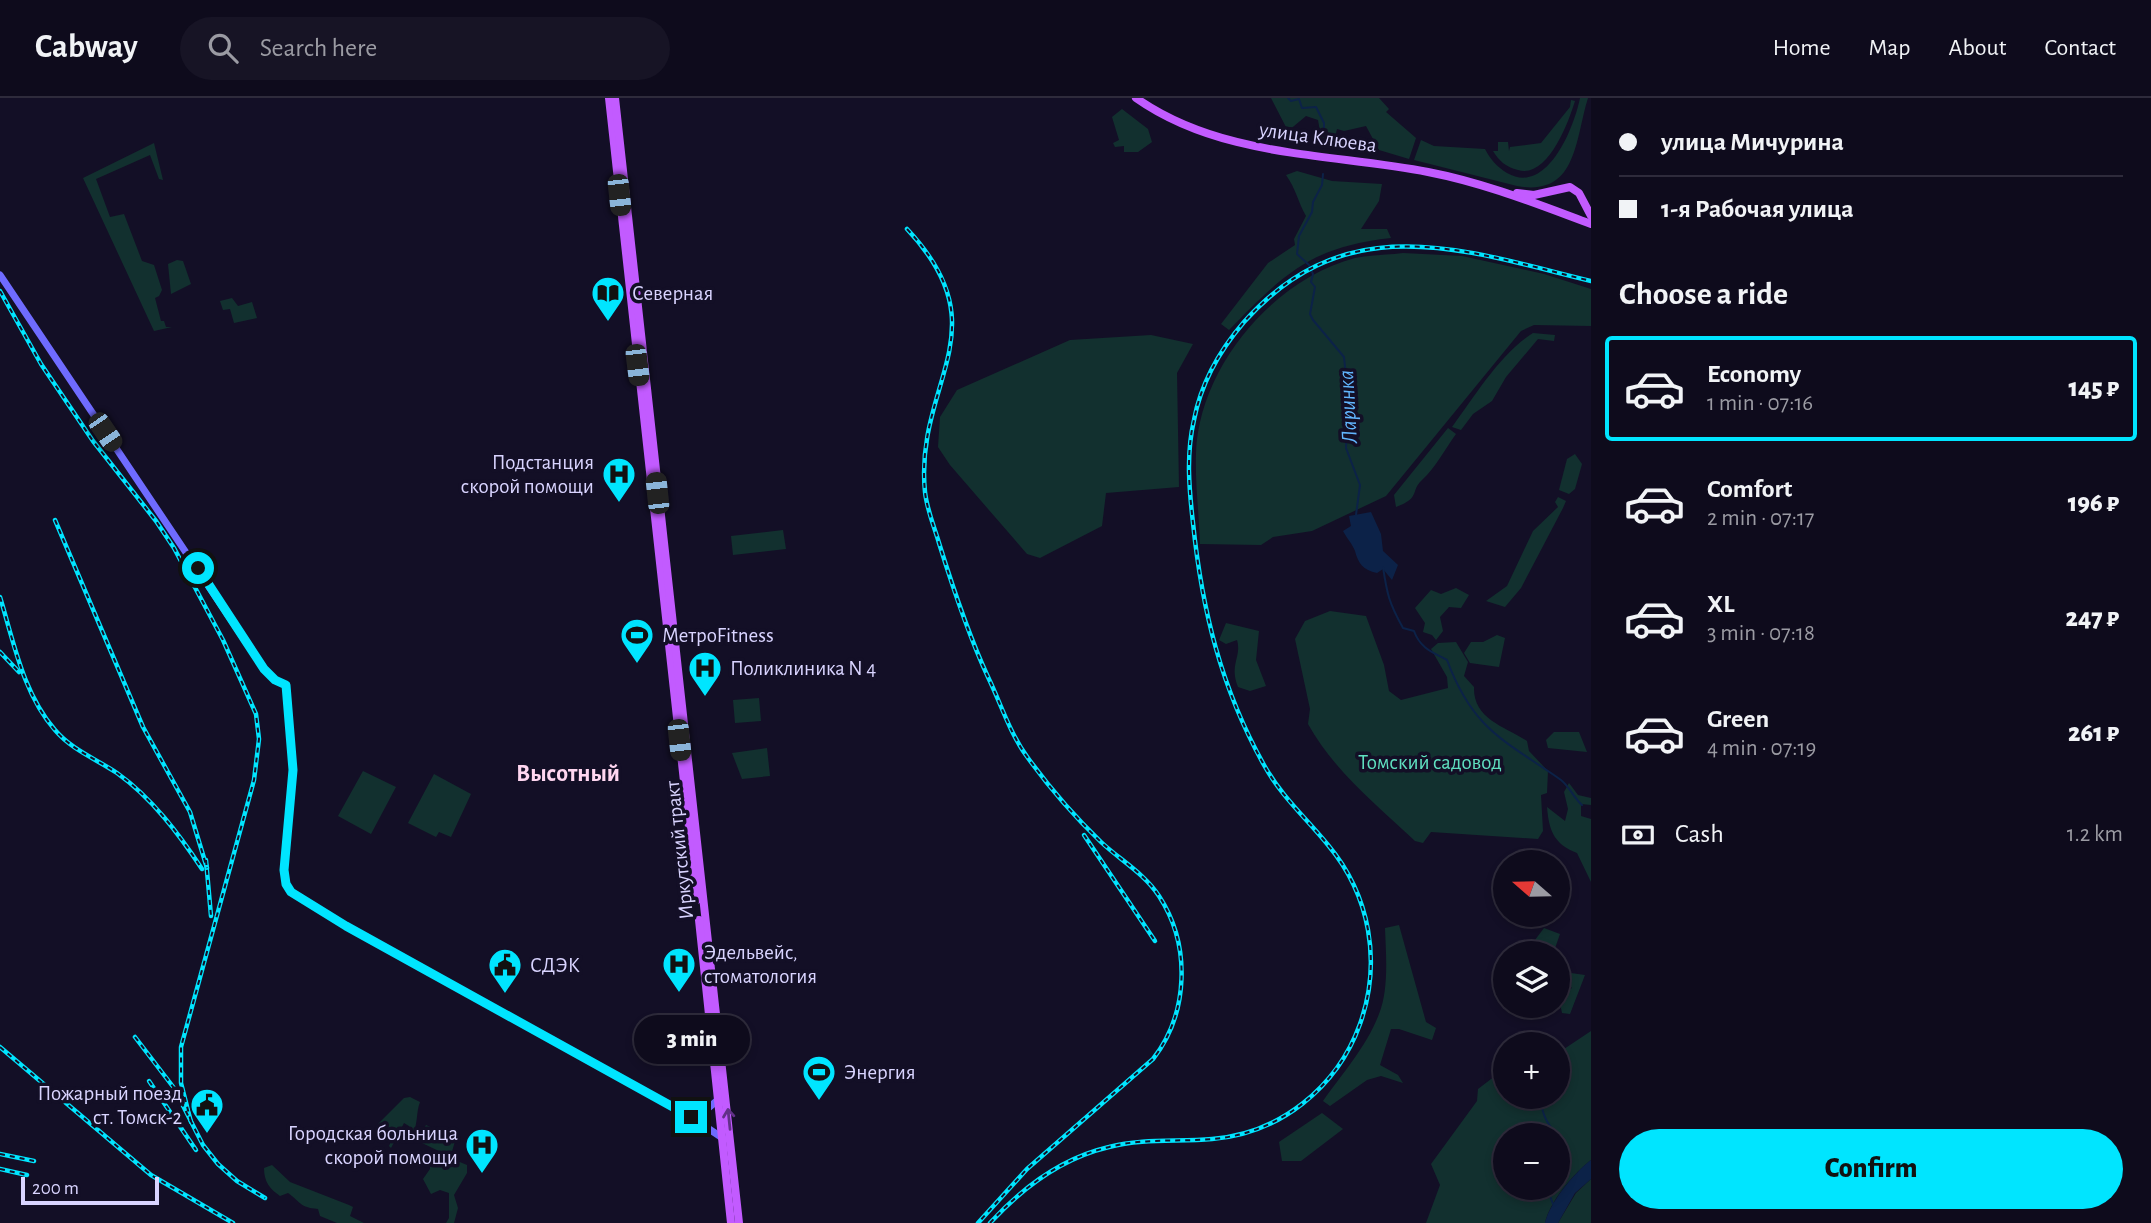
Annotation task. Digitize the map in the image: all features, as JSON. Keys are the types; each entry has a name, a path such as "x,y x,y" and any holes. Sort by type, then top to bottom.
{"main road":[{"name":"Иркутский тракт","path":"609,98 731,1223"},
{"name":"Иркутский тракт","path":"615,98 739,1223"},
{"name":"улица Клюева","path":"1136,98 1171,120 1218,138 1428,172 1503,191 1591,224"},
{"path":"1581,196 1578,210 1563,214 1553,202 1559,189 1570,187 1581,196 1591,216"},
{"name":"улица Клюева","path":"1503,191 1534,195 1559,189"},
{"path":"0,275 264,669 275,680 286,685 293,770 284,870 286,884 291,892 334,919 691,1117 732,1144"},
{"path":"691,1117 700,1115 726,1094"}],"green space":[{"path":"1271,98 1379,98 1389,109 1386,112 1416,138 1409,159 1379,150 1366,126 1344,131 1337,129 1335,137 1327,140 1321,137 1318,120 1306,116 1288,131"},
{"path":"1580,98 1588,98 1576,147 1562,174 1552,183 1537,187 1517,186 1414,160 1421,140 1434,146 1485,149 1494,162 1507,173 1521,178 1534,175 1546,167 1565,141"},
{"path":"1571,100 1575,101 1562,135 1555,148 1538,166 1528,171 1518,170 1506,165 1495,155 1493,151 1498,151 1498,142 1508,142 1509,151 1510,147 1541,143 1570,107"},
{"path":"1122,109 1148,129 1152,142 1138,152 1124,152 1124,146 1115,147 1113,143 1119,140 1112,117"},
{"path":"154,143 163,180 159,179 150,155 96,179 110,217 124,214 142,261 154,265 162,290 155,298 161,321 164,321 166,327 172,327 154,331 83,178"},
{"path":"1297,171 1332,181 1382,184 1379,201 1361,229 1387,229 1391,238 1339,248 1300,266 1266,293 1229,330 1221,324 1268,263 1295,245 1294,239 1306,216 1286,175"},
{"path":"1403,253 1462,256 1544,274 1591,289 1591,326 1534,325 1521,331 1386,496 1312,531 1273,537 1261,545 1200,544 1196,453 1200,421 1210,390 1226,360 1246,332 1269,307 1324,269 1355,258"},
{"path":"177,260 183,261 191,284 171,294 168,264"},
{"path":"232,298 238,306 252,302 257,318 234,323 230,309 223,310 220,301"},
{"path":"1533,333 1555,335 1554,341 1538,339 1506,377 1492,401 1473,414 1461,430 1452,427 1499,364"},
{"path":"1151,335 1193,344 1177,373 1179,487 1106,493 1102,526 1040,558 1027,554 950,465 938,447 940,417 957,390 1070,340"},
{"path":"1448,428 1456,434 1436,464 1418,484 1409,501 1396,507 1394,495"},
{"path":"1575,454 1582,464 1575,489 1569,494 1559,490 1567,459"},
{"path":"1558,497 1566,501 1521,588 1505,607 1486,601 1507,586 1533,531 1558,507 1555,502"},
{"path":"783,530 786,549 733,555 731,536"},
{"path":"1456,588 1469,595 1461,608 1449,607 1440,617 1443,631 1436,640 1432,635 1423,632 1425,623 1415,608 1431,590 1441,594"},
{"name":"Томский садовод","path":"1330,611 1366,616 1384,665 1389,691 1401,700 1448,688 1447,677 1431,649 1438,643 1456,642 1468,662 1464,676 1474,687 1479,707 1492,720 1527,741 1529,751 1548,771 1547,793 1541,795 1543,831 1538,839 1431,832 1423,843 1415,841 1343,772 1308,724 1310,709 1295,639 1305,621"},
{"path":"1226,623 1259,631 1256,660 1266,686 1250,691 1238,687 1235,672 1237,640 1226,644 1219,640"},
{"path":"1497,635 1505,638 1499,667 1470,663 1464,653 1471,642 1483,642"},
{"path":"759,698 761,721 735,723 733,700"},
{"path":"1554,732 1579,732 1587,752 1548,748 1546,740"},
{"path":"767,748 770,776 742,779 732,753"},
{"path":"363,771 396,787 371,834 338,816"},
{"path":"434,774 471,794 451,837 439,832 436,837 408,823"},
{"path":"1569,783 1578,795 1591,798 1591,805 1581,804 1581,816 1591,819 1591,882 1577,853 1558,841 1549,823 1547,807 1565,821 1568,809 1564,792"},
{"path":"1399,925 1426,1022 1436,1028 1432,1040 1391,1029 1380,1065 1398,1075 1403,1083 1381,1076 1367,1080 1330,1106 1323,1101 1361,1048 1379,1014 1386,983 1385,928"},
{"path":"1544,928 1560,934 1558,941 1535,940"},
{"path":"1570,973 1585,975 1570,1014 1570,989"},
{"path":"1591,1031 1591,1160 1570,1181 1570,1123 1493,1123 1493,1200 1556,1200 1545,1223 1426,1223 1440,1185 1431,1164 1477,1101 1478,1089 1493,1078 1493,1109 1570,1109 1570,1045"},
{"path":"410,1097 420,1102 415,1129 410,1133 409,1126 404,1123 391,1148 389,1146 395,1133 383,1127 381,1131 376,1128 404,1098"},
{"path":"1322,1113 1343,1129 1301,1161 1282,1161 1279,1142"},
{"path":"426,1125 456,1138 450,1158 467,1165 467,1173 454,1195 458,1208 454,1223 446,1223 449,1218 449,1193 440,1190 431,1194 423,1179 430,1169 430,1163 433,1160 440,1161 443,1153 422,1143 419,1136"},
{"path":"272,1165 290,1182 353,1207 350,1216 364,1223 337,1223 320,1216 318,1209 304,1206 288,1193 280,1196 266,1181 264,1168"},
{"path":"1591,1179 1591,1223 1558,1223 1576,1193"}],"water":[{"path":"1371,512 1381,534 1383,551 1398,565 1392,580 1383,569 1377,573 1362,565 1343,531 1351,526 1349,516"},
{"path":"1591,1160 1591,1179 1575,1193 1558,1223 1545,1223 1556,1200 1570,1200 1570,1180"}],"waterway":[{"name":"Ларинка","path":"1288,98 1291,101 1299,99 1302,108 1316,107 1324,123 1324,133"},
{"name":"Ларинка","path":"1323,174 1312,212 1299,236 1297,254 1309,265 1313,274 1311,282 1315,287 1310,314 1344,357 1348,396 1346,448 1360,485 1356,515"},
{"name":"Ларинка","path":"1383,567 1389,598 1403,628 1414,631 1423,646 1447,660 1468,703 1492,731 1561,780 1582,805"},
{"path":"1543,1109 1548,1123"},
{"path":"1552,1200 1553,1204"}],"railway":[{"path":"907,229 935,265 949,298 952,328 948,358 931,419 925,453 925,492 967,628 1006,719 1022,749 1063,802 1101,842 1153,888 1169,915 1181,957 1182,979 1174,1021 1153,1059 1027,1169 978,1223"},
{"path":"990,1223 1029,1186 1059,1167 1092,1152 1135,1142 1212,1139 1237,1135 1282,1117 1302,1104 1337,1068 1350,1047 1367,1001 1371,953 1368,930 1354,885 1328,845 1286,797 1264,765 1236,707 1208,618 1193,523 1189,458 1197,406 1219,356 1244,322 1284,286 1324,262 1366,250 1408,246 1452,250 1591,281"},
{"path":"0,291 41,364 93,441 174,548 223,640 256,714 259,739 254,780 181,1047 181,1083 191,1122"},
{"path":"55,520 143,727 190,812 207,868"},
{"path":"0,597 27,684 44,716 69,743 117,773 142,794 174,830 202,869"},
{"path":"0,652 19,672"},
{"path":"1084,835 1155,941"},
{"path":"206,860 211,916"},
{"path":"135,1037 174,1088 203,1145 218,1164 237,1181 265,1198"},
{"path":"0,1047 151,1175 233,1223"},
{"path":"149,1081 196,1150"},
{"path":"0,1154 34,1161"},
{"path":"0,1169 27,1175"}],"place":[{"name":"Северная","path":"608,323"},
{"name":"Подстанция скорой помощи","path":"619,504"},
{"name":"МетроFitness","path":"637,665"},
{"name":"Поликлиника N 4","path":"705,698"},
{"name":"Эдельвейс, стоматология","path":"679,994"},
{"name":"СДЭК","path":"505,995"},
{"name":"Энергия","path":"819,1102"},
{"name":"Пожарный поезд ст. Томск-2","path":"207,1135"},
{"name":"Городская больница скорой помощи","path":"482,1175"}],"district":[{"name":"Высотный","path":"568,773"}],"route":[{"path":"198,568 264,669 275,680 286,685 293,770 284,870 286,884 291,892 346,926 691,1117"}]}
